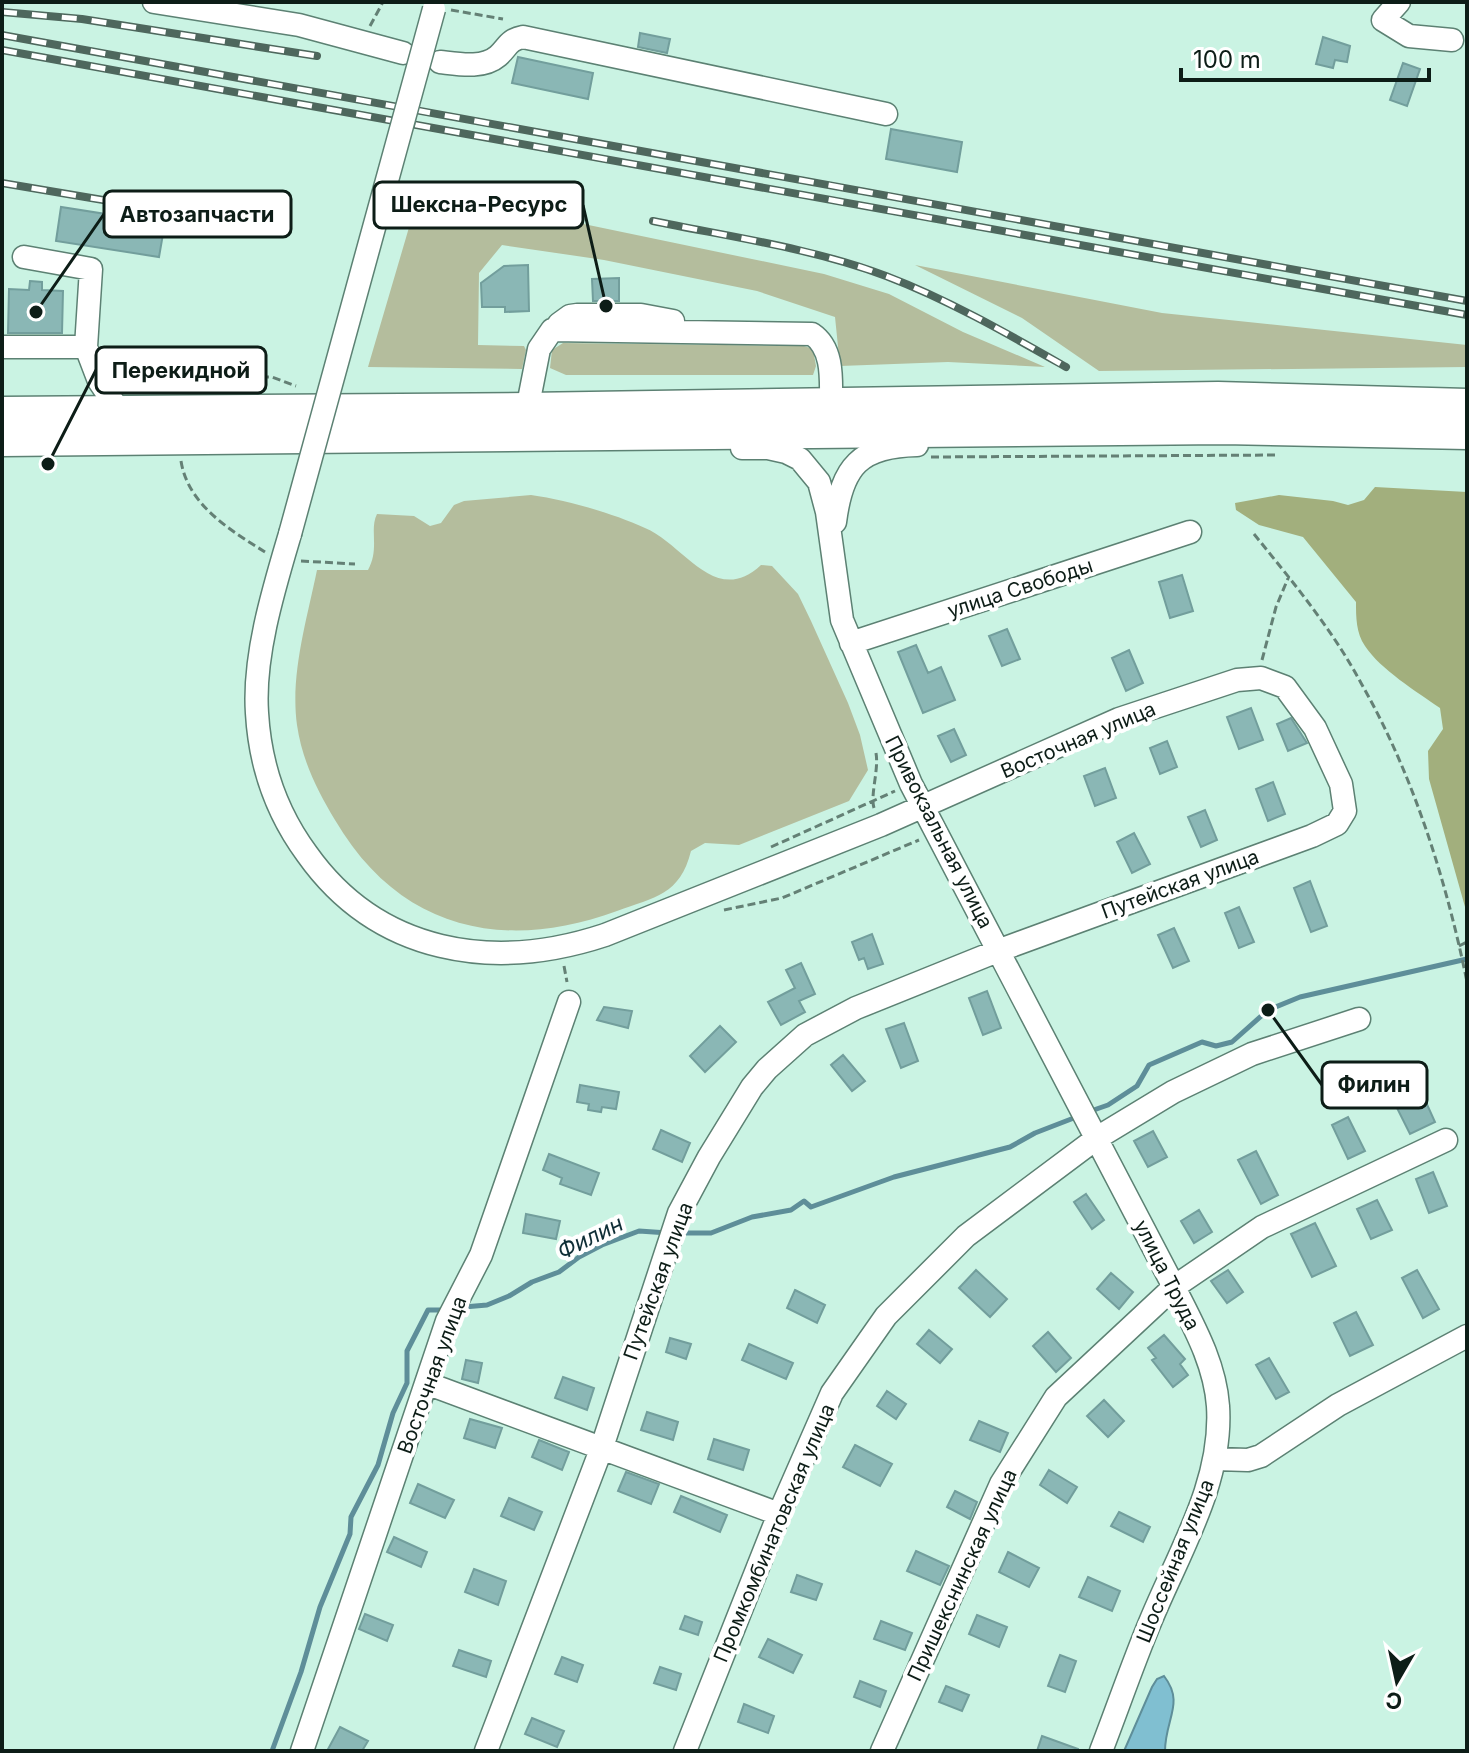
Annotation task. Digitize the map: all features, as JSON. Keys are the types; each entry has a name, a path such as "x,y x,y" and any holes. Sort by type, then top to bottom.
{"highway":[{"path":"2,414 527,410 1218,399 1467,406"},
{"path":"2,439 1209,427 1467,432"}],"street":[{"path":"154,2 299,25 403,53"},
{"path":"1399,2 1383,20 1409,36 1452,40"},
{"name":"Восточная улица","path":"442,7 290,534 266,627 257,688 257,713 268,781 288,826 324,877 354,905 381,924 446,948 489,954 519,954 568,946 652,918 923,807 1119,719 1237,680 1261,678"},
{"path":"440,62 485,63 497,57 513,39 523,37 886,114"},
{"path":"24,257 91,269 86,347 99,381 120,412"},
{"path":"527,410 539,349 552,330 803,333 821,340 830,366 831,404"},
{"path":"2,347 86,347"},
{"path":"382,435 516,449 768,448 786,452 800,459 819,482 827,512 831,551"},
{"path":"831,551 837,505 845,476 866,455 894,446 1467,438"},
{"name":"улица Свободы","path":"851,643 1190,532"},
{"name":"Привокзальная улица","path":"831,551 837,598 851,643 923,807 1088,1120"},
{"name":"Путейская улица","path":"486,1751 602,1447 668,1239 709,1157 752,1087 788,1049 824,1023 856,1008 1000,950 1312,836 1337,824 1345,811 1341,784 1315,728 1285,687 1261,678"},
{"name":"Восточная улица","path":"302,1751 447,1321 481,1255 569,1002"},
{"name":"Промкомбинатовская улица","path":"685,1751 779,1514 832,1393 886,1316 1088,1120 1173,1092 1252,1054 1359,1019"},
{"name":"улица Труда","path":"1088,1120 1195,1328 1212,1372 1218,1417 1215,1459"},
{"name":"Пришекснинская улица","path":"882,1751 1001,1484 1056,1397 1174,1287 1262,1227 1446,1140"},
{"name":"Шоссейная улица","path":"1101,1751 1149,1624 1200,1505 1215,1459 1240,1461 1261,1456 1338,1405 1467,1336"},
{"path":"426,1383 779,1514"}],"path":[{"path":"377,13 383,2"},
{"path":"442,7 503,19"},
{"path":"180,453 183,474 212,516 271,556"},
{"path":"930,457 1278,455"},
{"path":"1254,534 1322,621 1361,682 1403,769 1423,824 1467,982"},
{"path":"297,561 355,564"},
{"path":"1261,678 1262,654 1289,576"},
{"path":"872,802 877,775 875,749"},
{"path":"762,851 885,796"},
{"path":"711,913 782,898 908,845"},
{"path":"1459,946 1467,942"},
{"path":"552,965 564,964"}],"green space":[{"path":"420,190 824,274 889,294 963,332 1045,367 948,362 840,366 835,317 757,291 604,260 502,245 479,273 478,345 524,346 522,369 368,367"},
{"path":"915,265 1162,313 1467,345 1467,367 1099,371 1022,318"},
{"path":"563,343 804,346 813,349 816,366 813,375 566,375 550,368 552,350"},
{"path":"1375,487 1467,492 1467,914 1429,779 1428,751 1443,729 1440,708 1400,680 1372,655 1360,636 1356,602 1303,537 1259,525 1236,510 1235,503 1279,495 1348,505 1364,500"},
{"path":"531,495 589,508 645,528 714,576 729,580 744,576 761,565 772,566 798,594 860,735 868,770 849,801 739,845 705,843 691,851 680,877 664,892 574,924 533,930 494,929 457,922 422,908 390,886 361,857 335,820 311,774 299,738 295,706 298,667 317,570 368,570 372,562 377,514 414,516 430,526 441,523 454,505 464,501"}],"water":[{"path":"1164,1676 1174,1703 1165,1751 1124,1751 1152,1687 1157,1679"}],"building":[{"path":"640,33 670,39 667,53 638,47"},
{"path":"1323,37 1350,46 1347,62 1335,60 1333,68 1316,64"},
{"path":"518,57 593,73 588,99 512,83"},
{"path":"1403,63 1420,69 1407,106 1390,100"},
{"path":"891,129 962,142 957,172 886,159"},
{"path":"122,198 168,205 159,257 56,241 61,207 119,216"},
{"path":"528,265 529,311 505,312 505,307 482,307 481,283 504,266"},
{"path":"619,278 619,301 593,301 592,279"},
{"path":"30,281 42,282 42,290 63,291 62,333 8,333 9,289 29,290"},
{"path":"1182,575 1193,611 1170,618 1159,582"},
{"path":"1007,629 1020,659 1002,666 989,636"},
{"path":"916,645 928,673 941,667 955,700 923,713 898,652"},
{"path":"1129,650 1143,683 1126,691 1112,658"},
{"path":"1251,708 1263,740 1239,749 1227,717"},
{"path":"1291,718 1307,743 1288,751 1277,724"},
{"path":"954,729 966,755 951,762 938,736"},
{"path":"1167,741 1177,767 1160,774 1150,748"},
{"path":"1105,768 1116,798 1095,806 1084,776"},
{"path":"1273,782 1285,814 1268,821 1256,789"},
{"path":"1205,810 1217,840 1201,847 1188,817"},
{"path":"1134,833 1150,864 1132,873 1117,842"},
{"path":"1310,881 1327,926 1311,932 1294,888"},
{"path":"1239,907 1254,942 1239,948 1225,913"},
{"path":"1174,928 1189,961 1173,968 1158,935"},
{"path":"872,934 883,964 868,969 864,958 859,960 852,942"},
{"path":"801,963 815,994 799,1001 805,1012 781,1025 768,1002 795,988 786,970"},
{"path":"987,991 1001,1028 983,1035 969,998"},
{"path":"604,1007 632,1011 628,1028 597,1020"},
{"path":"904,1023 918,1061 901,1068 886,1029"},
{"path":"720,1026 736,1042 705,1072 690,1056"},
{"path":"843,1055 865,1081 852,1091 831,1065"},
{"path":"580,1085 619,1092 616,1109 602,1107 601,1112 588,1110 589,1104 577,1102"},
{"path":"1420,1089 1435,1122 1410,1134 1394,1102"},
{"path":"1348,1117 1365,1151 1348,1159 1332,1125"},
{"path":"661,1130 690,1143 682,1162 653,1149"},
{"path":"1153,1131 1167,1157 1148,1167 1134,1141"},
{"path":"1256,1151 1278,1195 1261,1204 1238,1160"},
{"path":"549,1154 599,1173 591,1195 560,1184 562,1178 543,1170"},
{"path":"1433,1172 1447,1206 1429,1213 1416,1179"},
{"path":"1086,1194 1104,1220 1092,1229 1074,1202"},
{"path":"1377,1200 1392,1230 1371,1239 1357,1209"},
{"path":"1199,1210 1212,1232 1194,1243 1181,1221"},
{"path":"526,1214 560,1221 556,1239 523,1233"},
{"path":"1315,1223 1336,1266 1312,1277 1291,1234"},
{"path":"976,1270 1007,1299 990,1317 959,1288"},
{"path":"1228,1270 1243,1292 1227,1303 1211,1281"},
{"path":"1417,1270 1439,1309 1423,1318 1402,1278"},
{"path":"1111,1273 1133,1292 1119,1309 1097,1289"},
{"path":"795,1290 825,1305 817,1323 787,1308"},
{"path":"1356,1312 1373,1345 1350,1356 1334,1323"},
{"path":"929,1330 952,1349 940,1363 917,1344"},
{"path":"1048,1332 1071,1358 1056,1372 1033,1346"},
{"path":"1164,1335 1185,1359 1180,1364 1188,1375 1173,1387 1152,1360 1156,1358 1148,1348"},
{"path":"670,1338 691,1344 686,1359 666,1352"},
{"path":"749,1344 793,1363 786,1379 742,1360"},
{"path":"1269,1358 1289,1392 1276,1399 1256,1365"},
{"path":"466,1360 482,1363 478,1383 462,1379"},
{"path":"563,1377 594,1388 587,1410 555,1398"},
{"path":"887,1391 906,1404 896,1419 877,1406"},
{"path":"1104,1400 1124,1421 1108,1437 1087,1416"},
{"path":"647,1412 678,1422 673,1440 641,1430"},
{"path":"470,1419 502,1428 495,1448 464,1438"},
{"path":"979,1421 1008,1433 1000,1452 970,1440"},
{"path":"714,1439 749,1450 743,1470 708,1459"},
{"path":"539,1440 569,1452 562,1470 532,1457"},
{"path":"855,1445 892,1464 880,1486 843,1467"},
{"path":"1049,1470 1077,1487 1067,1503 1040,1485"},
{"path":"626,1472 659,1484 651,1504 618,1491"},
{"path":"418,1484 454,1500 445,1518 410,1503"},
{"path":"955,1491 977,1502 970,1519 947,1507"},
{"path":"681,1496 727,1515 720,1532 674,1512"},
{"path":"509,1498 542,1512 534,1530 501,1516"},
{"path":"1119,1512 1150,1527 1143,1542 1111,1526"},
{"path":"394,1537 427,1552 421,1567 387,1552"},
{"path":"916,1551 949,1566 940,1585 907,1571"},
{"path":"1008,1552 1039,1568 1029,1587 999,1572"},
{"path":"474,1569 506,1581 498,1605 465,1592"},
{"path":"797,1575 822,1584 816,1600 791,1592"},
{"path":"1088,1577 1120,1591 1112,1611 1079,1597"},
{"path":"365,1614 393,1625 387,1641 359,1629"},
{"path":"977,1615 1007,1627 999,1647 969,1634"},
{"path":"685,1616 702,1622 698,1635 680,1629"},
{"path":"881,1621 912,1633 905,1650 874,1639"},
{"path":"768,1639 802,1655 793,1673 759,1657"},
{"path":"459,1650 491,1661 486,1677 453,1666"},
{"path":"1060,1655 1076,1661 1065,1692 1048,1686"},
{"path":"562,1657 583,1665 577,1682 555,1674"},
{"path":"660,1667 681,1674 676,1690 654,1683"},
{"path":"860,1681 886,1691 880,1707 854,1697"},
{"path":"946,1686 969,1695 962,1711 939,1702"},
{"path":"744,1704 774,1716 768,1733 738,1722"},
{"path":"532,1718 564,1731 557,1747 525,1734"},
{"path":"340,1727 368,1741 362,1751 327,1751"},
{"path":"1042,1736 1078,1749 1078,1751 1037,1751"}],"waterway":[{"name":"Филин","path":"1088,1112 1108,1105 1137,1086 1149,1065 1202,1042 1216,1046 1232,1042 1268,1010 1300,997 1467,959"},
{"name":"Филин","path":"678,1233 711,1233 752,1217 791,1210 804,1201 811,1207 894,1177 1010,1147 1035,1133 1079,1116"},
{"name":"Филин","path":"464,1307 487,1305 509,1296 532,1282 559,1272 602,1245 639,1231 668,1233"},
{"name":"Филин","path":"272,1751 301,1672 320,1607 350,1534 351,1517 378,1465 393,1413 407,1383 407,1351 428,1310 446,1310"}],"railway":[{"path":"2,12 82,19 317,56"},
{"path":"2,35 1467,301"},
{"path":"2,50 1467,315"},
{"path":"2,183 121,203"},
{"path":"167,211 241,223"},
{"path":"653,221 858,266 955,307 1066,367"}],"place":[{"name":"Шексна-Ресурс","path":"606,306"},
{"name":"Автозапчасти","path":"36,312"},
{"name":"Перекидной","path":"48,464"},
{"name":"Филин","path":"1268,1010"}]}
